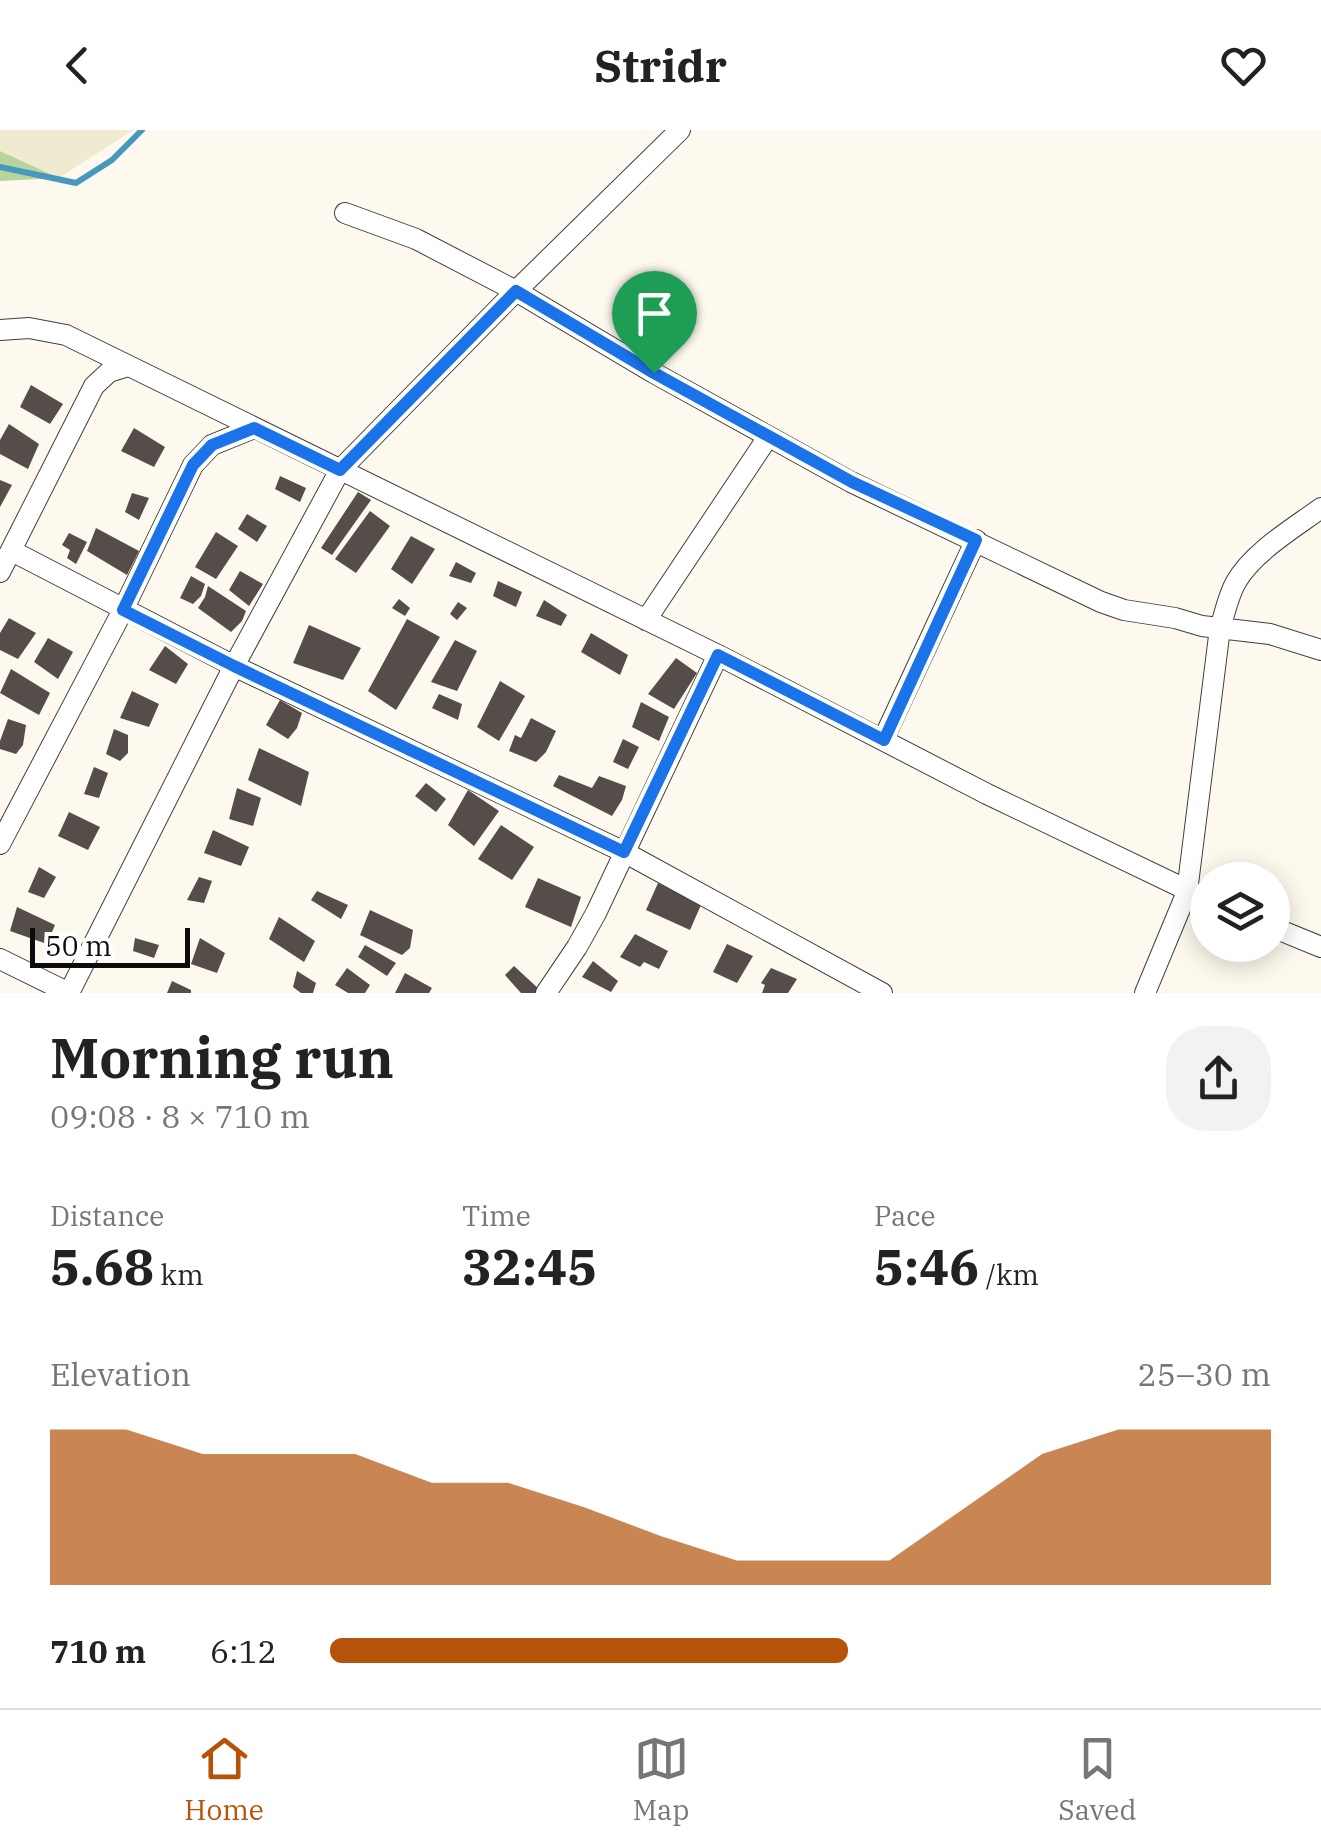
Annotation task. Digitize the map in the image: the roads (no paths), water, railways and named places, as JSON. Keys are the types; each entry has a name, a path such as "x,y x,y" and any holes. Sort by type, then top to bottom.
{"street":[{"path":"0,960 69,993 234,666 340,470 680,130"},
{"path":"344,213 416,239 516,291 654,373 852,482 1112,606 1286,638 1321,650"},
{"path":"0,330 29,328 66,335 718,655 1190,893"},
{"path":"0,572 94,386 109,372 128,366"},
{"path":"0,844 123,610 193,465 212,445 254,428"},
{"path":"646,620 768,437"},
{"path":"1145,993 1187,892 1220,628 1230,594 1241,574 1268,548 1321,508"},
{"path":"884,740 976,540"},
{"path":"12,552 234,666 624,852 882,993"},
{"path":"546,993 577,948 718,655"},
{"path":"1290,934 1321,947"}],"waterway":[{"path":"0,167 76,183 112,160 142,130"}]}
